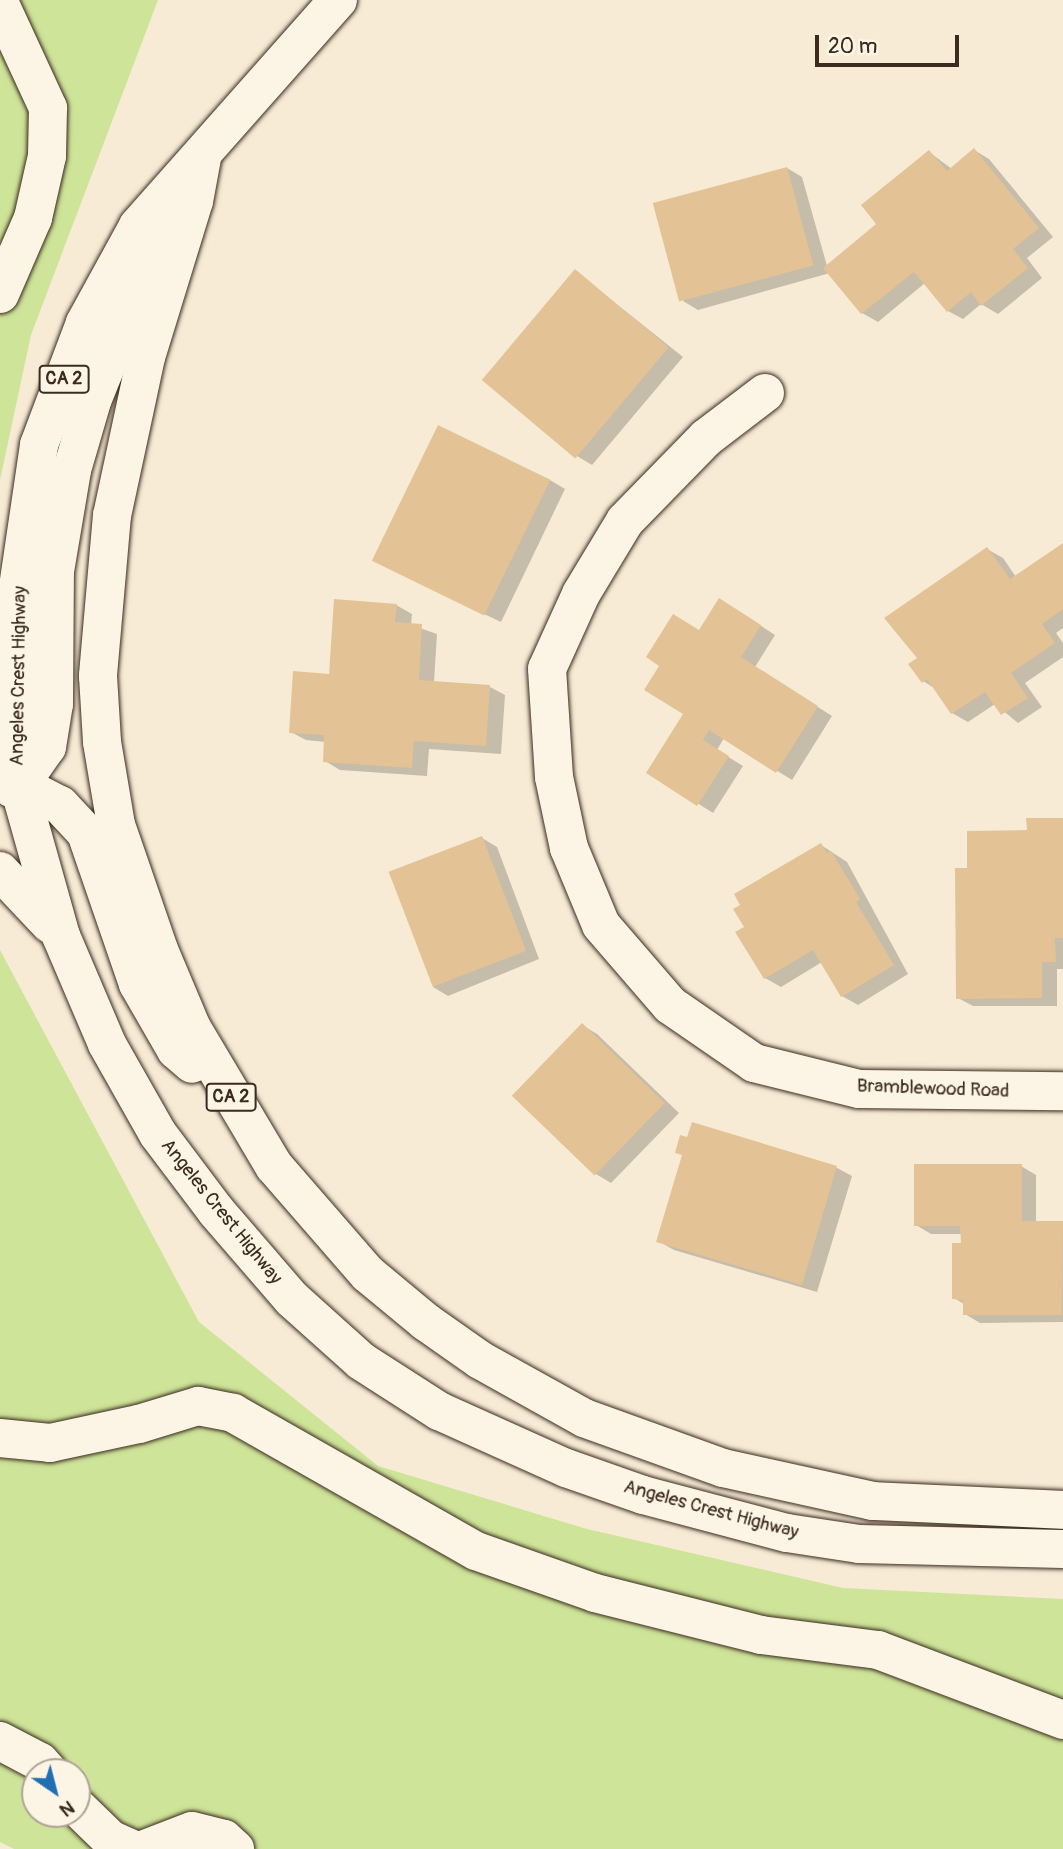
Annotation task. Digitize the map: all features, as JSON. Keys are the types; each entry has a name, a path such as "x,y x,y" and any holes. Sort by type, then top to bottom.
{"main road":[{"name":"Angeles Crest Highway","path":"338,0 202,158 138,226 85,323 39,445 18,594 18,637 6,785 61,936 107,1044 159,1134 216,1211 292,1298 351,1352 439,1410 579,1472 787,1533 859,1544 1063,1549"},
{"path":"0,4 48,108 47,156 33,218 0,294"},
{"path":"202,158 159,234 92,401 72,470 55,571 54,704 47,747 6,785 60,805 86,833 138,984 176,1050 235,1103"},
{"name":"CA 2","path":"202,158 194,201 146,357 112,515 98,676 102,741 116,825 192,1028 274,1166 368,1274 480,1360 584,1418 723,1468 873,1501 1063,1510"},
{"name":"Bramblewood Road","path":"765,393 706,438 625,521 581,594 547,669 554,777 569,848 601,925 670,1005 754,1063 859,1089 1063,1091"},
{"path":"0,685 18,637"},
{"path":"0,871 19,886 61,936"},
{"path":"0,1438 50,1443 198,1406 233,1413 476,1551 595,1593 761,1635 878,1650 1063,1720"},
{"path":"0,1741 32,1758"},
{"path":"91,1821 110,1839 132,1849"},
{"path":"145,1849 192,1831 224,1839 235,1849"}],"green space":[{"path":"0,0 158,0 31,335 0,480"},
{"path":"0,950 199,1322 378,1466 587,1529 843,1588 1063,1599 1063,1849 14,1849 0,1842"}],"building":[{"path":"974,148 1039,228 1013,249 1028,268 981,306 971,292 947,312 914,272 861,314 823,268 876,224 861,205 929,150 947,171"},
{"path":"787,167 813,266 679,302 653,203"},
{"path":"575,269 668,347 575,458 482,380"},
{"path":"438,425 550,480 484,616 372,561"},
{"path":"1063,543 1063,609 1042,624 1055,643 1011,673 1028,698 1001,715 985,692 951,714 927,679 922,683 908,664 917,658 884,618 987,547 1010,579"},
{"path":"719,598 761,625 741,657 818,706 776,773 709,730 703,740 729,756 697,806 646,773 683,714 644,690 659,666 646,657 673,614 699,630"},
{"path":"334,599 397,604 395,622 422,624 419,680 490,685 486,746 414,741 412,768 323,762 324,735 289,733 293,671 329,674"},
{"path":"1026,818 1063,818 1063,938 1055,938 1056,962 1042,962 1042,998 956,999 955,868 967,868 967,831 1027,830"},
{"path":"482,836 526,951 433,987 389,872"},
{"path":"821,843 827,853 831,851 860,899 856,902 894,965 841,997 813,950 764,979 735,932 744,927 733,909 740,905 734,894"},
{"path":"582,1023 665,1103 595,1176 512,1096"},
{"path":"692,1122 837,1166 802,1285 656,1242 682,1155 675,1153 680,1135 687,1137"},
{"path":"914,1164 1022,1164 1022,1221 1063,1221 1062,1315 963,1315 963,1300 952,1299 952,1243 961,1243 960,1226 914,1226"}]}
